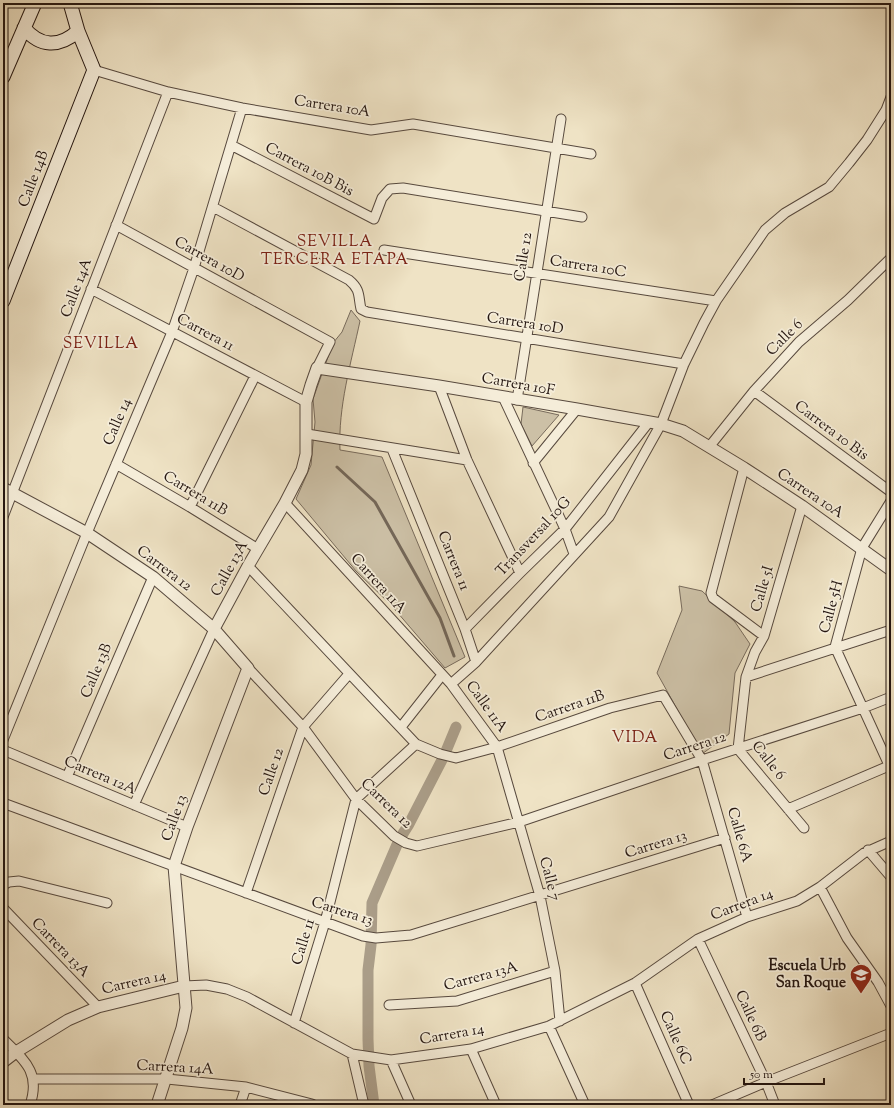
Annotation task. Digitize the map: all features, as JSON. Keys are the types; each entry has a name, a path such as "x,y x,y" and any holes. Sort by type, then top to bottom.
{"main road":[{"path":"3,77 35,3"},
{"path":"69,3 78,31 94,70"},
{"path":"24,28 37,40 50,43 63,41 78,31"},
{"name":"Calle 14B","path":"3,301 94,70"}],"street":[{"name":"Carrera 10A","path":"94,70 168,92 242,108 371,130 413,124 591,154"},
{"name":"Calle 14A","path":"3,517 8,490 91,289 168,92"},
{"path":"451,684 476,662 609,517 661,424 684,364 716,301 765,230 785,213 829,187 867,140 886,110 891,97"},
{"name":"Calle 14","path":"3,740 87,533 172,332 194,268 242,108"},
{"name":"Calle 12","path":"517,400 561,119"},
{"name":"Carrera 10B Bis","path":"231,145 374,219 382,198 390,190 403,188 546,211"},
{"name":"Carrera 10D","path":"212,207 349,280 354,284 359,294 361,309 367,312 684,364"},
{"path":"546,211 582,218"},
{"name":"Carrera 10D","path":"116,225 330,342"},
{"name":"Carrera 10C","path":"384,250 716,301"},
{"name":"Calle 6","path":"709,447 754,391 799,342 848,300 891,258"},
{"name":"Carrera 11","path":"91,289 306,402"},
{"name":"Calle 13A","path":"134,805 214,628 285,503 302,470 306,454 306,402 317,368 330,342"},
{"name":"Carrera 10F","path":"317,368 440,386 661,424 683,431 709,447"},
{"path":"190,507 255,376"},
{"path":"440,386 467,460 520,572"},
{"name":"Carrera 10 Bis","path":"754,391 891,492"},
{"path":"503,397 565,528 574,554"},
{"path":"534,463 577,409"},
{"name":"Transversal 10G","path":"466,629 520,572 565,528 648,422"},
{"path":"307,434 467,460"},
{"name":"Carrera 10A","path":"709,447 802,506 891,570"},
{"name":"Carrera 11","path":"392,449 466,629 476,662"},
{"name":"Carrera 11B","path":"116,464 258,549"},
{"path":"744,468 711,593 713,598 764,636"},
{"name":"Carrera 12","path":"8,490 87,533 153,576 214,628 248,668 303,727 356,799 394,836 406,843 417,846 519,822 702,760 863,708 891,697"},
{"name":"Calle 5H","path":"890,765 835,647 862,548 891,501"},
{"name":"Carrera 11A","path":"285,503 451,684"},
{"name":"Calle 5I","path":"746,677 755,652 764,636 802,506"},
{"name":"Carrera 11B","path":"248,566 416,744 440,754 456,758 497,746 610,708 663,695 702,760"},
{"name":"Calle 13B","path":"67,777 153,576"},
{"path":"746,677 891,630"},
{"name":"Calle 13","path":"184,986 174,866 187,827 248,668"},
{"name":"Calle 12","path":"246,893 303,727 349,674"},
{"path":"401,727 442,675"},
{"name":"Calle 6","path":"746,677 738,749 804,828"},
{"name":"Calle 11A","path":"451,684 497,746"},
{"path":"356,799 416,744"},
{"name":"Calle 7","path":"497,746 540,896 555,970 560,1021"},
{"name":"Carrera 12A","path":"3,750 187,827"},
{"name":"Calle 6A","path":"702,760 748,917"},
{"path":"788,809 890,765"},
{"name":"Calle 11","path":"294,1023 325,922 356,799"},
{"name":"Carrera 13","path":"3,803 363,936 376,938 411,935 725,838"},
{"name":"Carrera 14","path":"16,1052 68,1020 98,1007 184,986 206,985 227,988 247,997 352,1054 391,1060 471,1049 549,1026 560,1021 635,983 698,939 748,917 797,901 820,887 868,850 891,841"},
{"path":"868,850 891,877"},
{"path":"3,885 9,882 19,881 107,903"},
{"path":"820,887 847,938 878,982 891,1006"},
{"name":"Carrera 13A","path":"3,908 98,1007"},
{"name":"Calle 6B","path":"698,939 766,1082 775,1105"},
{"name":"Carrera 13A","path":"389,1005 457,1001 555,970"},
{"name":"Calle 6C","path":"635,983 689,1105"},
{"path":"157,1105 167,1079 182,1028 186,1008 184,986"},
{"path":"549,1026 585,1105"},
{"path":"712,1105 891,1033"},
{"path":"3,1038 28,1065 34,1079 30,1105"},
{"path":"471,1049 496,1105"},
{"path":"3,1062 16,1052"},
{"path":"352,1054 364,1105"},
{"path":"391,1060 411,1105"},
{"name":"Carrera 14A","path":"34,1079 167,1079 246,1087 312,1104"},
{"path":"240,1105 246,1087"}],"shaded area":[{"path":"351,310 360,321 343,401 340,450 382,457 465,657 445,668 391,605 356,571 296,499 311,465 315,422 313,399 333,343 342,332"},
{"path":"523,407 559,415 532,446 521,424"},
{"path":"679,586 702,591 735,622 750,644 735,673 729,734 702,754 657,673 682,610"}],"waterway":[{"path":"337,467 375,502 440,618 454,656"},
{"path":"374,1105 369,1066 368,1039 368,970 371,945 372,903 399,840 409,824 444,756 456,727"}],"place":[{"name":"Escuela Urb San Roque","path":"861,994"}],"district":[{"name":"SEVILLA TERCERA ETAPA","path":"335,251"},
{"name":"SEVILLA","path":"101,344"},
{"name":"VIDA","path":"635,738"}]}
